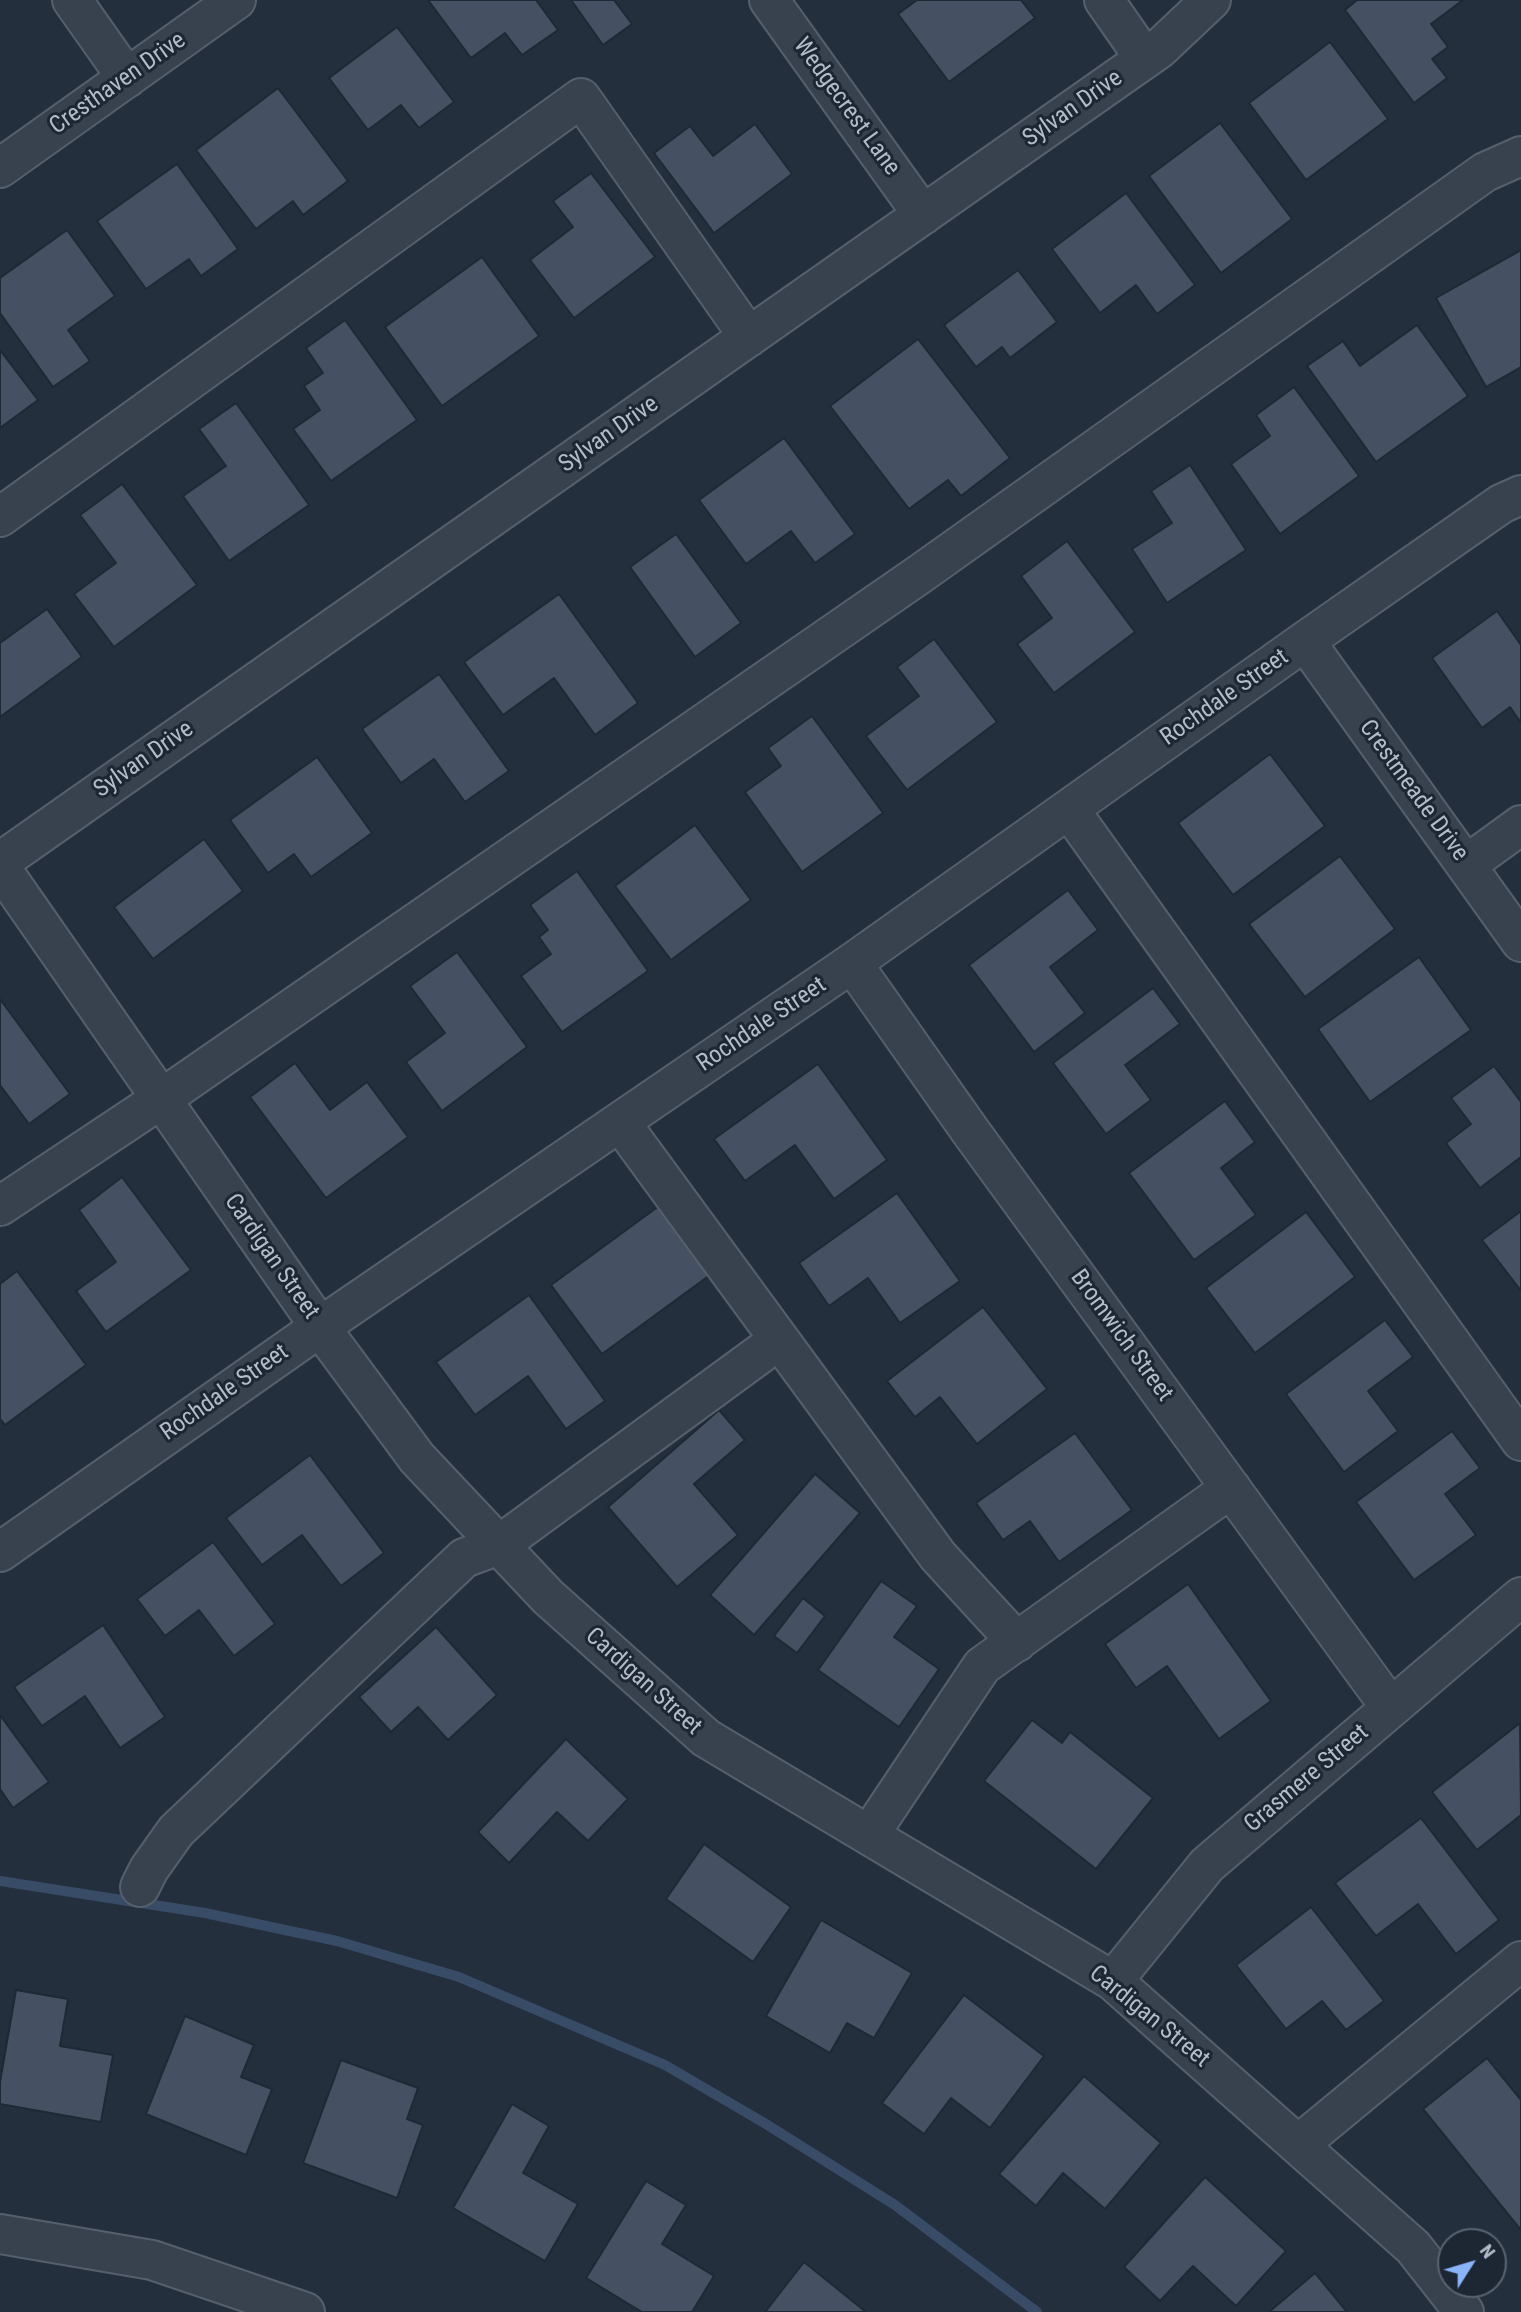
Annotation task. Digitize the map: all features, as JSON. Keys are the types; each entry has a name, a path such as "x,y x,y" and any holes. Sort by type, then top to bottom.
{"street":[{"path":"72,0 127,78"},
{"name":"Cresthaven Drive","path":"0,168 236,0"},
{"name":"Wedgecrest Lane","path":"769,0 923,215"},
{"path":"1104,0 1145,59"},
{"name":"Sylvan Drive","path":"0,862 1145,59 1211,0"},
{"path":"0,517 581,98 749,337"},
{"path":"0,1206 161,1099 920,574 1485,172 1521,156"},
{"name":"Rochdale Street","path":"0,1552 320,1327 852,963 1501,504 1521,495"},
{"name":"Crestmeade Drive","path":"1305,641 1521,942"},
{"path":"1069,809 1521,1441"},
{"path":"1466,865 1521,825"},
{"name":"Cardigan Street","path":"0,867 320,1327 417,1458 548,1597 706,1738 1113,1981 1413,2247 1464,2312"},
{"name":"Bromwich Street","path":"852,963 971,1132 1391,1708"},
{"path":"620,1122 938,1556 1017,1642"},
{"path":"140,1887 149,1869 176,1831 464,1558 499,1545 779,1340"},
{"path":"869,1835 982,1666 1231,1488"},
{"name":"Grasmere Street","path":"1113,1981 1207,1865 1521,1597"},
{"path":"1298,2145 1521,1961"},
{"path":"0,2234 152,2260 305,2312"}],"building":[{"path":"428,0 536,0 558,30 522,55 505,33 471,58"},
{"path":"571,0 614,0 632,24 603,45"},
{"path":"917,0 1021,0 1035,18 949,82 898,14"},
{"path":"1357,0 1463,0 1431,24 1448,47 1432,59 1447,78 1414,103 1345,10"},
{"path":"397,27 454,102 419,128 401,105 368,130 329,78"},
{"path":"1330,42 1388,119 1306,180 1249,103"},
{"path":"278,88 348,181 303,215 293,201 256,229 196,150"},
{"path":"1220,123 1292,219 1221,273 1149,176"},
{"path":"755,124 792,174 714,233 654,153 690,126 713,156"},
{"path":"177,164 238,249 201,276 189,259 146,289 97,221"},
{"path":"591,173 655,257 574,318 530,260 573,227 553,201"},
{"path":"1126,193 1195,285 1157,314 1136,285 1100,313 1052,249"},
{"path":"67,230 115,296 68,330 90,361 53,387 0,313 0,278"},
{"path":"1521,250 1521,367 1486,387 1436,298"},
{"path":"482,257 539,336 442,406 385,327"},
{"path":"1018,270 1057,322 1010,358 1002,347 976,367 944,325"},
{"path":"345,320 417,420 331,481 293,429 320,410 304,386 323,373 306,348"},
{"path":"1417,325 1468,396 1376,462 1307,366 1343,341 1360,366"},
{"path":"918,339 1010,458 961,496 948,480 909,509 830,406"},
{"path":"0,350 38,400 0,428"},
{"path":"1294,387 1359,476 1280,534 1231,464 1270,436 1256,415"},
{"path":"236,403 309,505 229,561 183,496 226,466 199,429"},
{"path":"784,438 855,534 815,563 791,531 746,564 699,500"},
{"path":"1190,465 1246,550 1167,603 1132,549 1172,523 1151,491"},
{"path":"122,484 197,585 114,647 74,594 116,563 80,515"},
{"path":"676,534 741,623 695,657 630,567"},
{"path":"1067,541 1135,632 1054,693 1017,644 1052,618 1021,576"},
{"path":"559,594 638,703 595,735 554,678 503,715 464,662"},
{"path":"47,609 82,657 0,717 0,643"},
{"path":"1497,611 1521,645 1521,723 1510,707 1482,728 1432,658"},
{"path":"934,639 997,722 907,790 866,736 919,696 897,667"},
{"path":"439,674 509,771 465,802 434,759 401,783 362,729"},
{"path":"812,716 883,813 802,872 745,792 781,766 768,748"},
{"path":"1270,754 1325,826 1233,895 1178,823"},
{"path":"317,757 372,833 311,877 294,854 268,873 230,820"},
{"path":"695,825 751,900 671,960 615,886"},
{"path":"204,839 243,891 153,959 114,907"},
{"path":"1340,856 1395,929 1305,997 1249,924"},
{"path":"577,871 648,971 562,1032 521,976 551,954 539,937 548,930 530,905"},
{"path":"1068,890 1098,930 1050,967 1085,1013 1034,1052 969,965"},
{"path":"457,952 527,1047 442,1111 406,1062 445,1033 410,986"},
{"path":"1419,957 1471,1030 1370,1102 1318,1029"},
{"path":"1153,988 1180,1024 1125,1065 1151,1100 1106,1134 1053,1063"},
{"path":"0,999 70,1094 29,1124 0,1085"},
{"path":"295,1063 330,1110 367,1082 408,1137 326,1198 250,1097"},
{"path":"818,1064 887,1160 834,1199 795,1145 745,1181 714,1139"},
{"path":"1494,1066 1521,1102 1521,1157 1480,1188 1446,1143 1471,1124 1451,1098"},
{"path":"1225,1101 1255,1142 1221,1168 1256,1215 1194,1260 1129,1173"},
{"path":"122,1177 191,1270 106,1332 76,1291 116,1262 79,1210"},
{"path":"897,1193 960,1281 900,1323 868,1278 829,1306 799,1263"},
{"path":"659,1206 710,1275 602,1354 551,1285"},
{"path":"1521,1211 1521,1291 1482,1240"},
{"path":"1306,1212 1355,1277 1255,1353 1206,1288"},
{"path":"17,1271 86,1365 5,1425 0,1419 0,1284"},
{"path":"529,1295 605,1401 566,1429 528,1376 475,1415 436,1362"},
{"path":"983,1307 1047,1389 977,1444 940,1397 915,1417 887,1381"},
{"path":"1385,1320 1413,1357 1368,1391 1398,1431 1344,1472 1286,1394"},
{"path":"719,1410 745,1440 694,1484 738,1535 677,1587 608,1507"},
{"path":"1452,1431 1480,1468 1445,1494 1476,1535 1414,1580 1356,1502"},
{"path":"1075,1433 1132,1510 1059,1562 1030,1521 1003,1540 976,1503"},
{"path":"310,1455 384,1553 341,1586 302,1535 262,1565 226,1518"},
{"path":"815,1474 860,1513 754,1635 710,1595"},
{"path":"213,1542 275,1624 234,1656 199,1610 165,1636 137,1599"},
{"path":"881,1581 917,1606 894,1637 939,1669 899,1727 818,1670"},
{"path":"1188,1584 1271,1701 1219,1739 1167,1666 1136,1688 1105,1644"},
{"path":"803,1598 825,1616 797,1653 774,1636"},
{"path":"103,1625 165,1717 120,1748 85,1696 42,1726 14,1687"},
{"path":"436,1627 497,1695 448,1740 418,1707 391,1732 359,1697"},
{"path":"0,1715 49,1782 13,1808 0,1789"},
{"path":"1032,1720 1062,1743 1070,1732 1153,1798 1096,1869 984,1781"},
{"path":"1520,1723 1521,1815 1477,1850 1432,1792"},
{"path":"566,1739 628,1799 588,1841 557,1812 509,1863 478,1832"},
{"path":"1421,1818 1499,1920 1456,1954 1418,1904 1376,1936 1335,1883"},
{"path":"704,1844 791,1907 753,1962 666,1899"},
{"path":"1311,1907 1384,2001 1346,2030 1322,2001 1286,2029 1236,1965"},
{"path":"821,1920 912,1973 874,2038 847,2023 830,2053 766,2016"},
{"path":"16,1990 68,1999 60,2046 113,2055 101,2122 0,2104 0,2082"},
{"path":"964,1995 1044,2056 990,2128 951,2098 924,2134 882,2103"},
{"path":"185,2016 254,2045 241,2077 272,2089 246,2155 146,2114"},
{"path":"1487,2058 1521,2100 1521,2230 1423,2109"},
{"path":"341,2060 418,2088 407,2119 423,2125 397,2198 303,2163"},
{"path":"1084,2076 1161,2143 1105,2209 1063,2173 1036,2206 999,2174"},
{"path":"512,2104 549,2126 523,2173 578,2204 545,2261 453,2208"},
{"path":"1205,2177 1286,2251 1236,2306 1193,2266 1160,2301 1124,2267"},
{"path":"646,2181 686,2205 662,2244 714,2276 692,2312 642,2312 586,2278"},
{"path":"804,2262 866,2312 765,2312"},
{"path":"1315,2273 1347,2312 1269,2312"}],"waterway":[{"path":"0,1881 205,1913 337,1941 459,1977 665,2065 766,2124 895,2205 1037,2312"}]}
